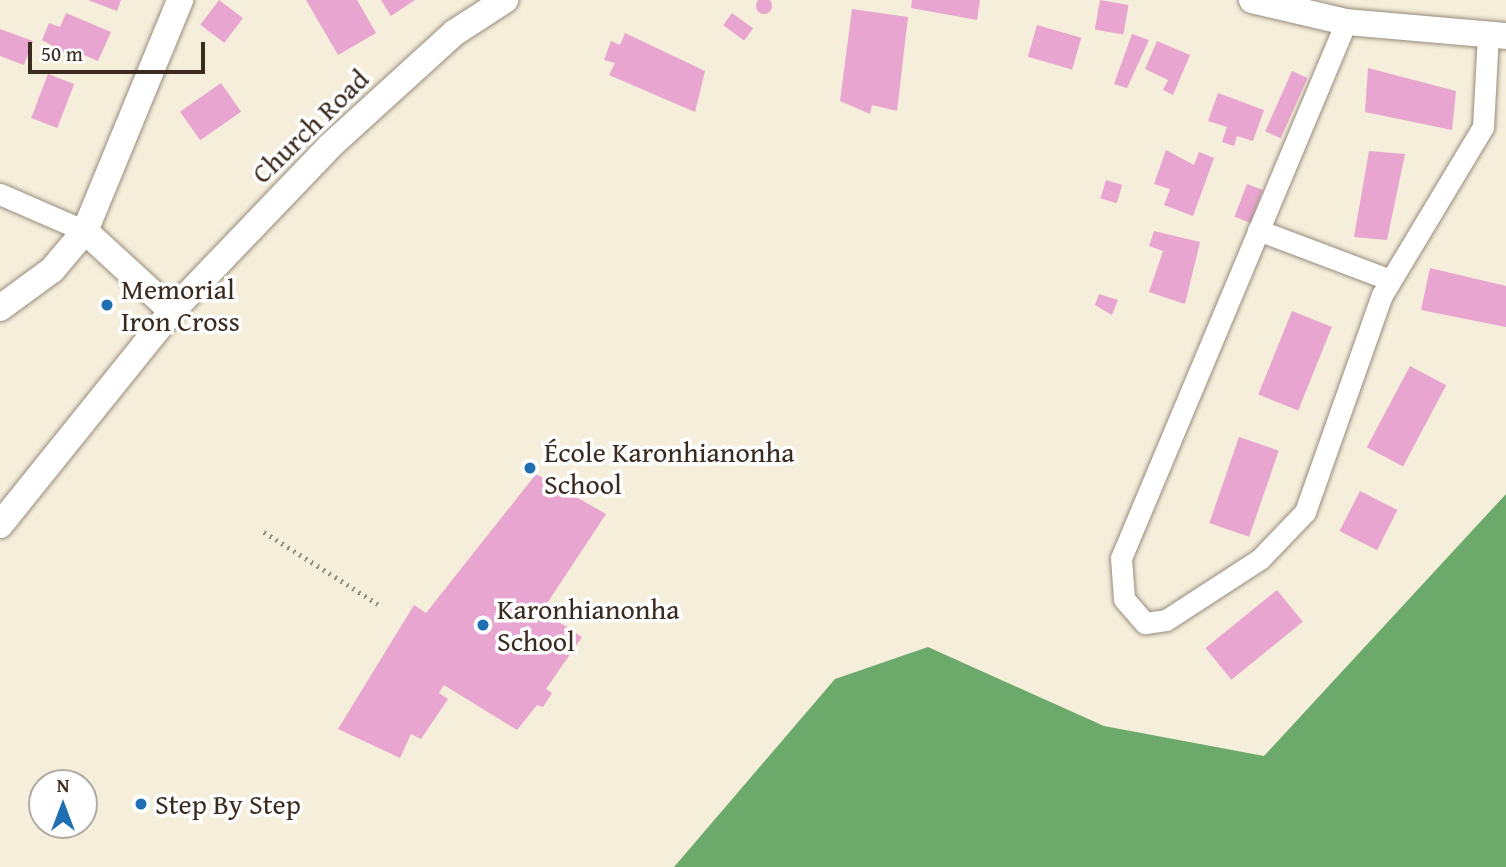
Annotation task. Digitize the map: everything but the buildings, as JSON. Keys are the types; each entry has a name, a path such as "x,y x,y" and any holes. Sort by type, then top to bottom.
{"street":[{"path":"0,308 52,270 86,230 180,0"},
{"name":"Church Road","path":"0,525 172,311 330,146 454,33 505,0"},
{"path":"1252,0 1346,22 1497,36 1483,127 1390,280 1305,512 1260,559 1166,620 1145,623 1124,600 1121,558 1346,22"},
{"path":"0,194 86,230 172,311"},
{"path":"1258,230 1390,280"}],"path":[{"path":"264,532 378,604"}],"green space":[{"path":"1506,494 1506,867 674,867 835,679 928,647 1104,726 1264,756"}],"place":[{"name":"Memorial Iron Cross","path":"107,305"},
{"name":"École Karonhianonha School","path":"530,468"},
{"name":"Karonhianonha School","path":"483,625"},
{"name":"Step By Step","path":"141,804"}]}
